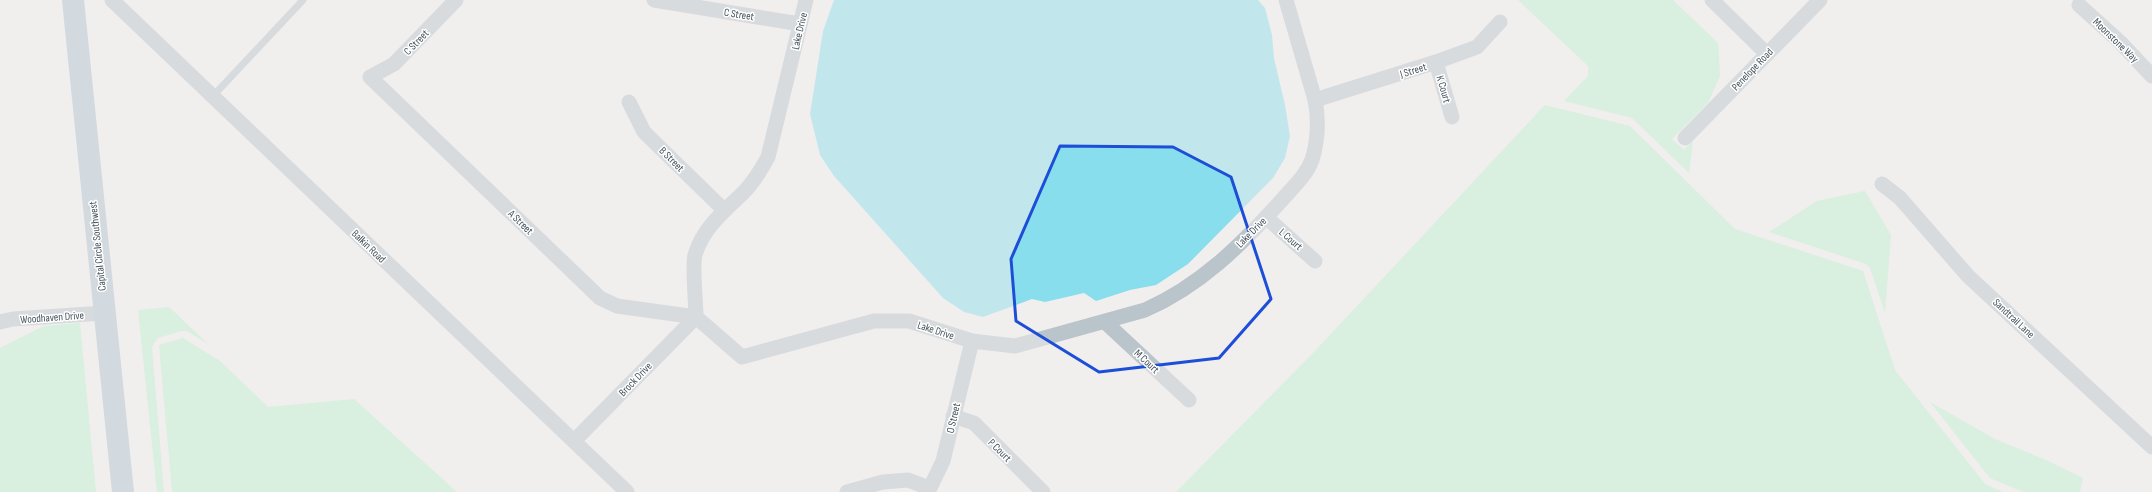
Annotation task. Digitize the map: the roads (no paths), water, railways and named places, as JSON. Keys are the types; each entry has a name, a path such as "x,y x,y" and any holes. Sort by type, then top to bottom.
{"main road":[{"name":"Capital Circle Southwest","path":"73,0 122,492"}],"street":[{"name":"Balkin Road","path":"112,0 627,492"},
{"name":"C Street","path":"370,77 394,64 456,0"},
{"name":"C Street","path":"654,0 800,24"},
{"name":"Lake Drive","path":"806,0 768,158 749,186 724,210 704,236 694,256 696,317 742,357 874,322 909,321 972,341 1015,346 1145,310 1164,302 1188,287 1214,268 1266,217 1305,174 1311,161 1317,139 1318,117 1315,100 1286,0"},
{"path":"1712,0 1767,54"},
{"name":"Penelope Road","path":"1684,138 1820,0"},
{"name":"Moonstone Way","path":"2079,5 2120,42 2152,76"},
{"name":"J Street","path":"1315,100 1436,62 1477,47 1500,22"},
{"name":"K Court","path":"1436,62 1452,117"},
{"name":"A Street","path":"370,77 600,298 617,306 696,317"},
{"name":"B Street","path":"629,102 644,132 724,210"},
{"name":"Sandtrail Lane","path":"1882,184 1900,198 1968,276 2152,447"},
{"name":"L Court","path":"1266,217 1315,261"},
{"name":"Woodhaven Drive","path":"0,322 13,319 104,313"},
{"name":"Brock Drive","path":"574,441 696,317"},
{"name":"M Court","path":"1105,322 1189,400"},
{"name":"O Street","path":"929,490 943,461 972,341"},
{"name":"P Court","path":"953,416 974,423 1043,492"},
{"path":"848,492 882,482 908,480 929,490"}],"lane":[{"path":"213,96 303,0"}],"water":[{"path":"834,0 1258,0 1265,8 1272,35 1274,58 1285,105 1290,136 1285,158 1273,178 1188,264 1156,285 1130,290 1096,301 1084,293 1045,302 1032,299 983,317 964,312 943,298 834,176 820,155 810,114 823,31"}]}
